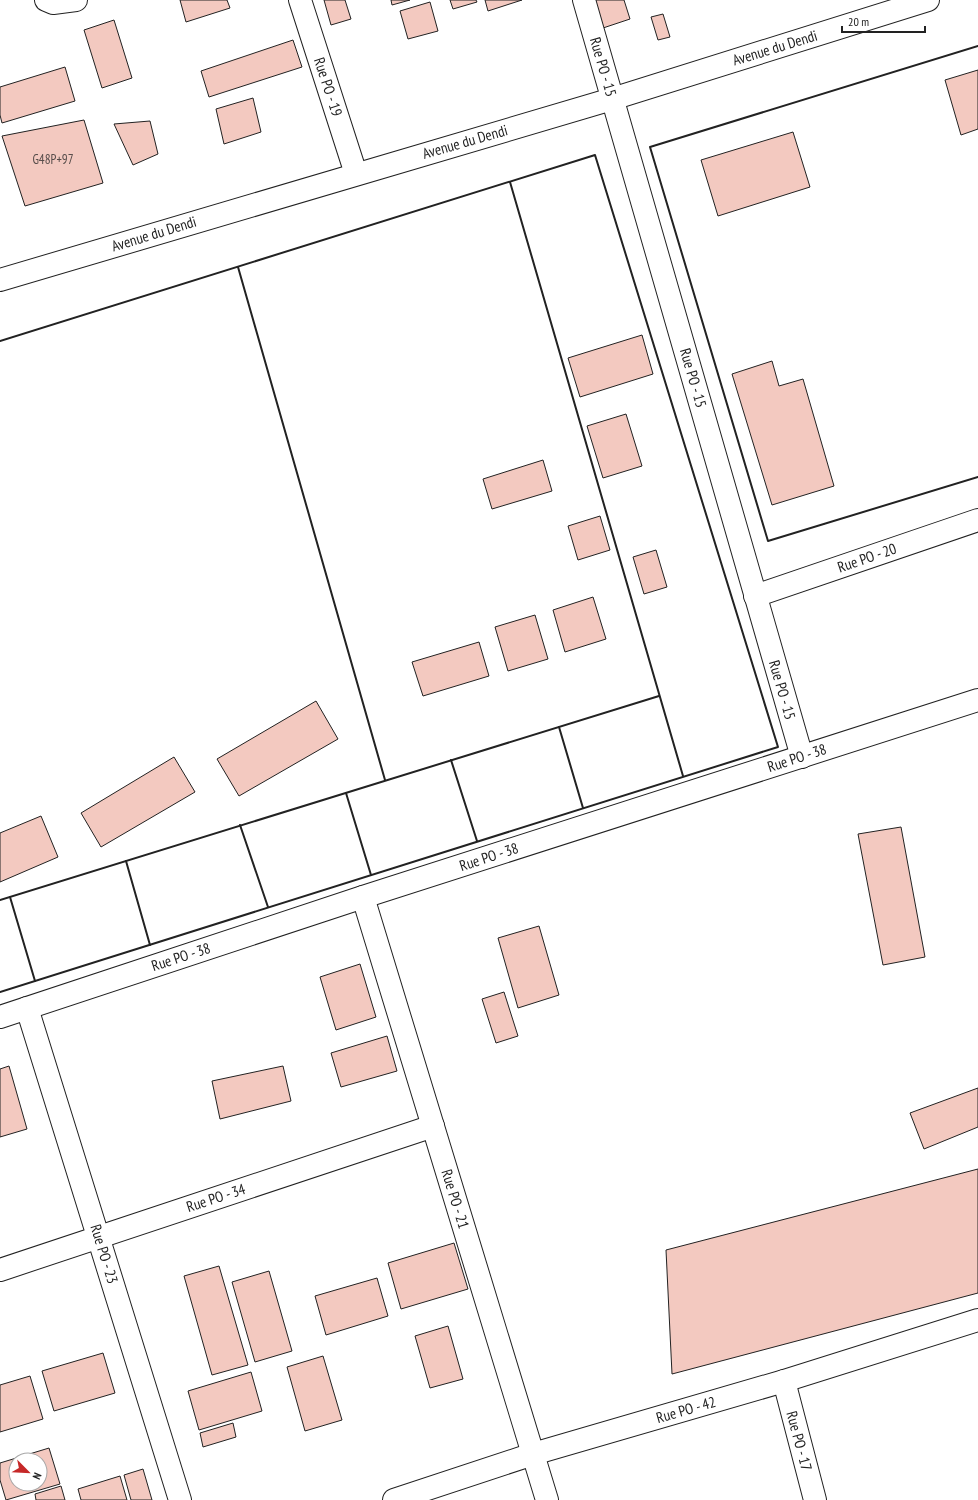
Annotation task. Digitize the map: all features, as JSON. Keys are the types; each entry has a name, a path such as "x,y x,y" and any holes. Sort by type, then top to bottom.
{"street":[{"path":"46,0 53,3 76,0"},
{"name":"Rue PO - 19","path":"300,0 356,174"},
{"name":"Rue PO - 15","path":"584,0 802,757"},
{"name":"Avenue du Dendi","path":"0,280 612,98 928,0"},
{"name":"Rue PO - 20","path":"755,596 978,520"},
{"name":"Rue PO - 38","path":"0,1017 363,897 978,700"},
{"name":"Rue PO - 21","path":"363,897 547,1500"},
{"name":"Rue PO - 23","path":"27,1008 180,1500"},
{"name":"Rue PO - 34","path":"0,1270 433,1126"},
{"name":"Rue PO - 42","path":"394,1500 533,1454 784,1382 978,1320"},
{"name":"Rue PO - 17","path":"784,1382 815,1500"}],"building":[{"path":"180,0 227,0 230,8 186,22"},
{"path":"324,0 345,0 351,19 331,25"},
{"path":"391,0 410,0 392,5"},
{"path":"450,0 476,0 477,2 453,9"},
{"path":"485,0 522,0 488,11"},
{"path":"585,0 624,0 630,19 594,31"},
{"path":"430,2 438,31 408,39 400,11"},
{"path":"663,14 670,37 658,40 651,17"},
{"path":"114,20 132,78 102,88 84,30"},
{"path":"293,40 302,67 209,97 201,71"},
{"path":"65,67 75,101 2,123 0,115 0,87"},
{"path":"978,70 978,129 961,135 945,80"},
{"path":"253,98 261,132 224,144 216,109"},
{"path":"84,120 103,183 25,206 2,136"},
{"path":"150,121 158,154 133,165 114,124"},
{"path":"793,132 810,187 718,216 701,160"},
{"path":"642,335 653,374 580,397 568,358"},
{"path":"772,361 779,386 803,379 834,486 772,505 732,374"},
{"path":"626,414 642,466 603,478 587,426"},
{"path":"543,460 552,491 492,509 483,479"},
{"path":"600,516 610,550 578,560 568,526"},
{"path":"656,550 667,587 644,594 633,557"},
{"path":"593,597 606,639 565,652 553,610"},
{"path":"535,615 548,659 508,671 495,627"},
{"path":"479,642 489,676 423,696 412,662"},
{"path":"316,701 338,739 239,796 217,759"},
{"path":"174,757 195,792 101,847 81,813"},
{"path":"41,816 58,857 0,882 0,833"},
{"path":"901,827 925,957 883,965 858,834"},
{"path":"539,926 559,995 518,1008 498,938"},
{"path":"360,964 376,1017 336,1030 320,977"},
{"path":"504,992 518,1036 496,1043 482,999"},
{"path":"387,1036 397,1071 341,1087 331,1053"},
{"path":"9,1066 27,1129 0,1137 0,1069"},
{"path":"283,1066 291,1101 220,1119 212,1081"},
{"path":"978,1088 978,1127 924,1149 910,1113"},
{"path":"978,1169 978,1293 672,1374 666,1250"},
{"path":"454,1243 468,1289 401,1309 388,1263"},
{"path":"219,1266 248,1365 212,1375 184,1276"},
{"path":"269,1271 292,1351 255,1362 232,1282"},
{"path":"377,1278 388,1316 326,1335 315,1296"},
{"path":"448,1326 463,1379 430,1388 415,1336"},
{"path":"103,1353 115,1393 54,1411 42,1371"},
{"path":"323,1356 342,1420 305,1431 287,1367"},
{"path":"251,1372 262,1411 199,1430 188,1391"},
{"path":"30,1376 43,1419 0,1432 0,1385"},
{"path":"233,1423 236,1437 203,1447 200,1433"},
{"path":"49,1448 60,1484 48,1488 48,1452 36,1452"},
{"path":"8,1461 8,1492 33,1492 6,1500 0,1480 0,1463"},
{"path":"143,1469 152,1500 131,1500 124,1475"},
{"path":"120,1476 127,1500 81,1500 78,1489"},
{"path":"61,1486 65,1500 36,1500 35,1494 48,1492 48,1490"}],"wall":[{"path":"978,46 650,147 768,541 978,477"},
{"path":"0,341 595,155 778,747 0,992"},
{"path":"510,182 683,776"},
{"path":"238,267 385,780"},
{"path":"0,900 659,696"},
{"path":"559,727 583,808"},
{"path":"451,760 477,841"},
{"path":"346,793 371,875"},
{"path":"240,825 268,907"},
{"path":"126,861 150,945"},
{"path":"10,897 35,981"}]}
